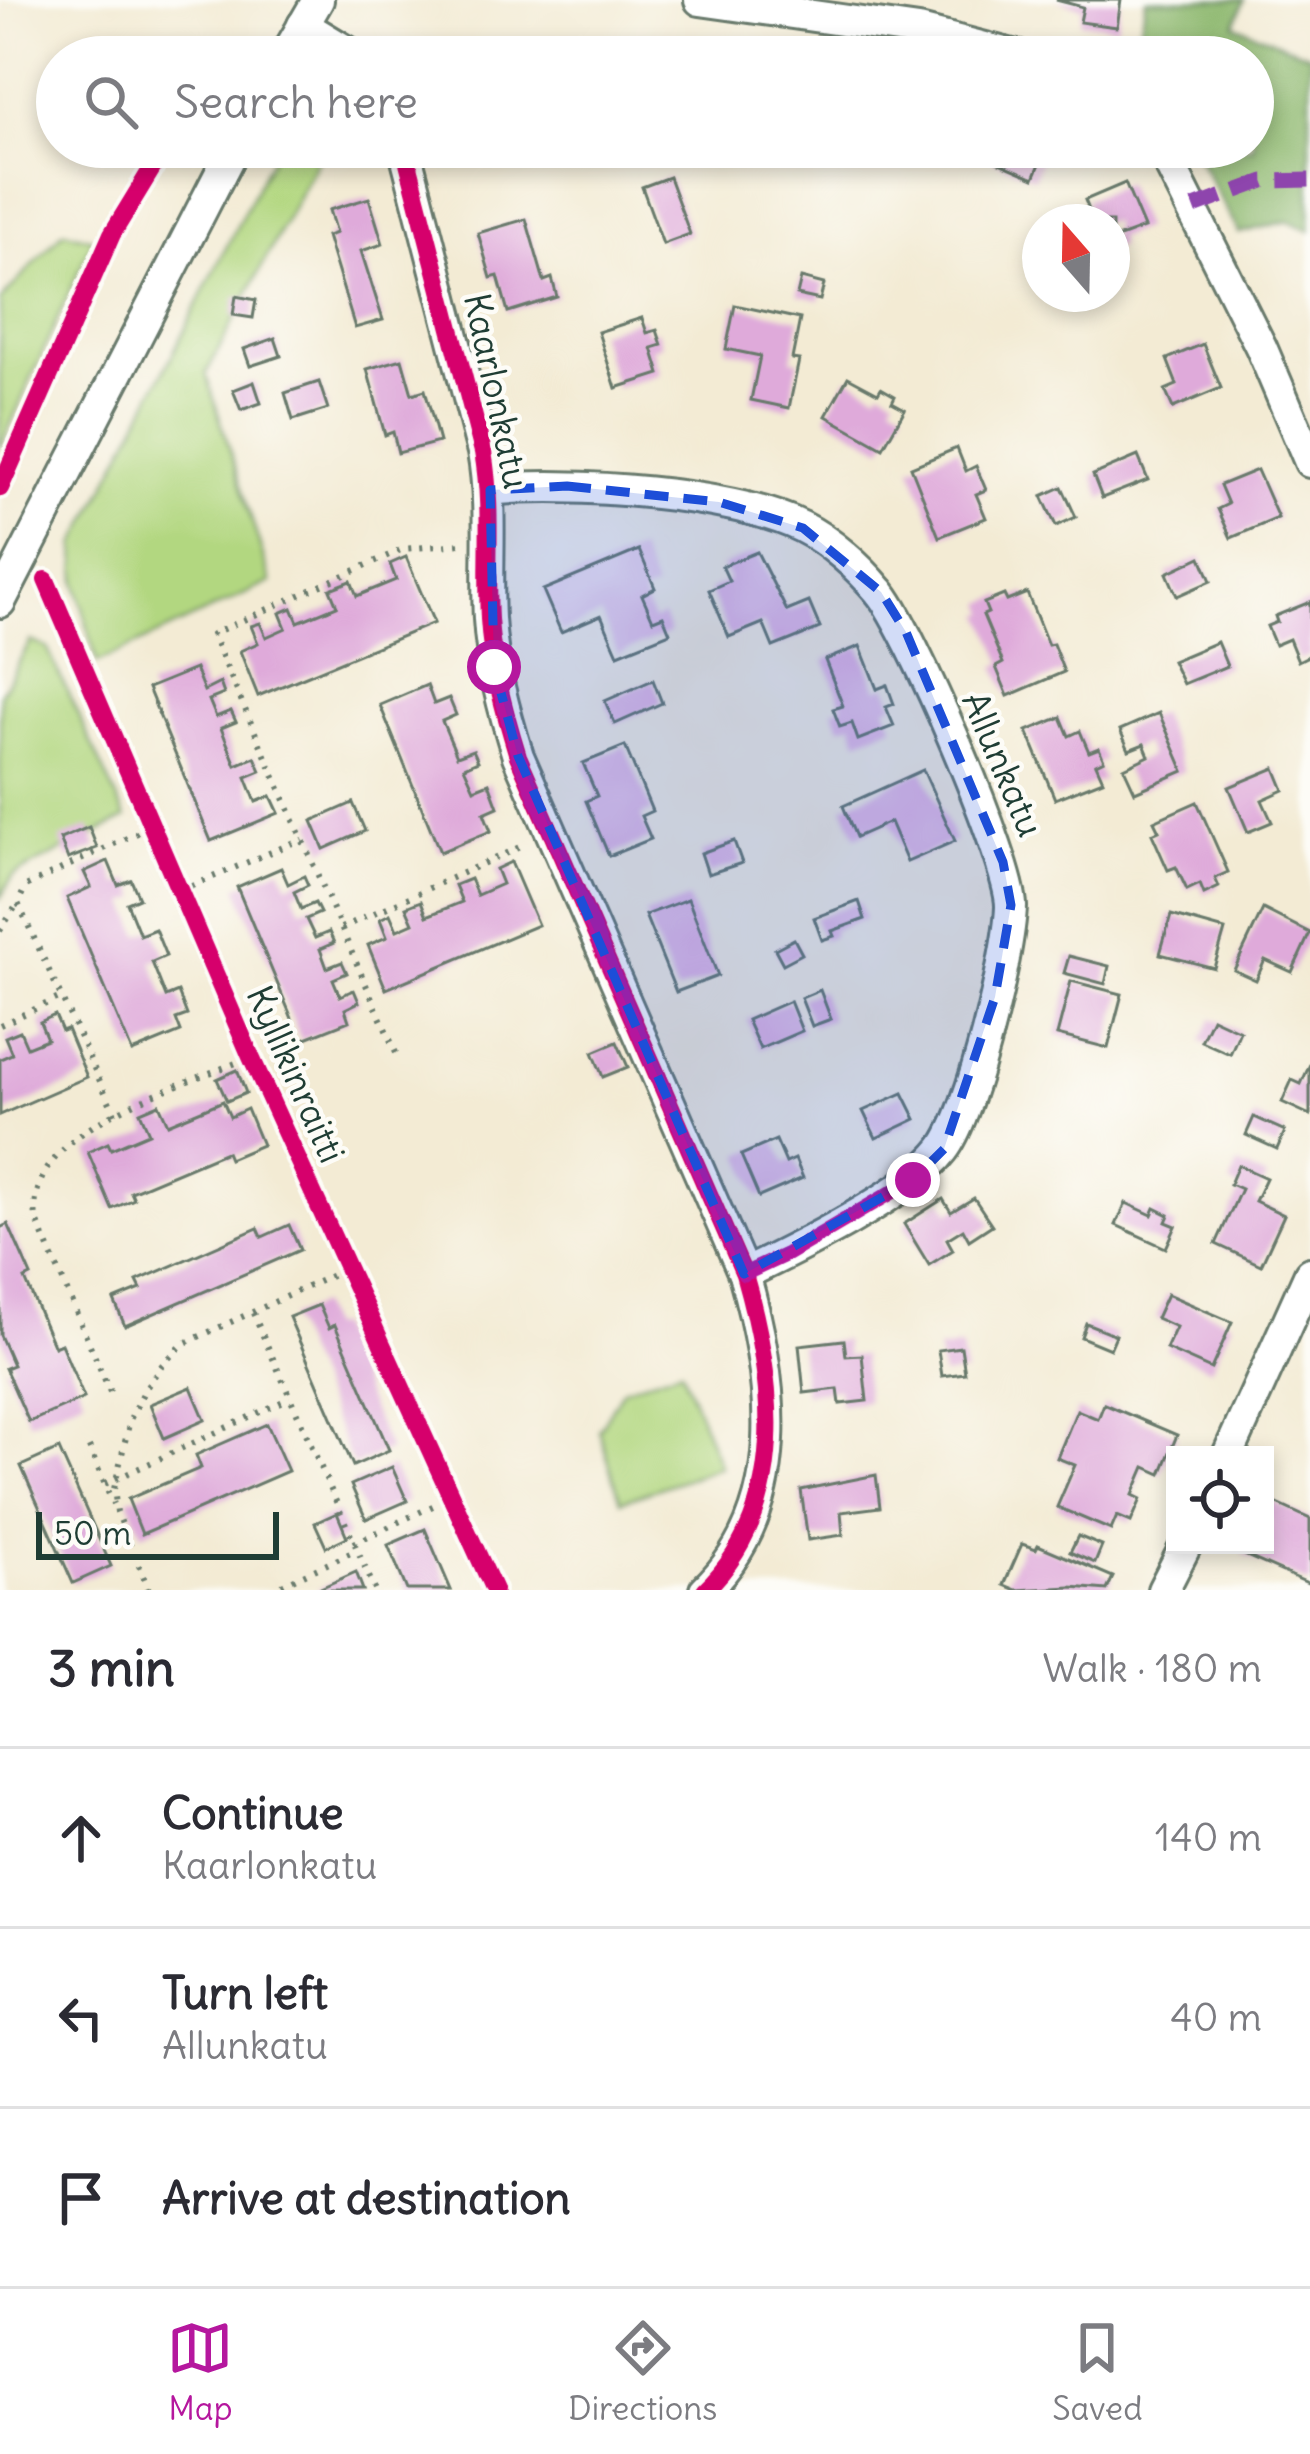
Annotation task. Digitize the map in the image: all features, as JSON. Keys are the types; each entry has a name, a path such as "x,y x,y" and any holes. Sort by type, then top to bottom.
{"street":[{"path":"700,0 938,36"},
{"path":"310,12 335,36"},
{"path":"0,602 223,168"},
{"name":"Kaarlonkatu","path":"409,168 483,452 490,490 494,667 518,756 744,1274 761,1334 769,1402 764,1481 752,1526 727,1570 706,1590"},
{"path":"1172,168 1261,347 1310,462"},
{"name":"Allunkatu","path":"490,490 567,487 718,502 803,528 881,592 906,632 1003,862 1011,905 995,997 966,1107 944,1149 913,1180 744,1274"},
{"path":"1232,1446 1310,1273"},
{"path":"1163,1590 1181,1554"}],"path":[{"path":"396,1053 212,634 403,549 489,541"},
{"path":"143,805 161,848"},
{"path":"0,931 26,886 152,826"},
{"path":"341,928 552,832"},
{"path":"180,891 302,839"},
{"path":"171,869 189,912"},
{"path":"18,903 115,1114"},
{"path":"0,1024 61,997"},
{"path":"110,1392 35,1218 33,1201 40,1180 75,1135 115,1114 255,1066"},
{"path":"339,1248 357,1289"},
{"path":"117,1512 116,1479 130,1420 162,1365 183,1344 348,1268"},
{"path":"253,1313 375,1590"},
{"path":"105,1484 290,1398"},
{"path":"89,1447 149,1590"},
{"path":"271,1590 356,1546 456,1506 442,1476"}],"highlighted area":[{"path":"567,486 719,502 803,528 881,592 906,632 1003,862 1011,905 995,997 944,1149 913,1180 744,1274 518,756 494,667 490,490"}],"green space":[{"path":"1146,0 1244,0 1235,25 1262,36 1139,36"},
{"path":"1274,41 1310,55 1310,231 1289,221 1239,233 1203,168 1274,168"},
{"path":"266,168 313,168 206,374 271,582 97,663 77,585 76,545"},
{"path":"64,231 93,239 0,449 0,301"},
{"path":"31,641 47,648 126,818 13,876 0,898 0,695"},
{"path":"681,1369 720,1467 621,1501 599,1430 623,1389"}],"building":[{"path":"1056,0 1121,0 1117,27 1080,22 1083,7"},
{"path":"1011,168 1038,168 1034,178"},
{"path":"669,177 690,234 663,244 642,187"},
{"path":"1125,183 1144,228 1130,233 1130,204 1087,204 1085,200"},
{"path":"369,198 383,244 361,251 383,320 355,328 327,236 336,233 329,210"},
{"path":"526,219 544,281 552,278 557,297 508,312 498,276 491,278 478,233"},
{"path":"801,278 824,284 820,300 797,295"},
{"path":"236,296 256,300 253,318 233,315"},
{"path":"735,305 800,319 792,359 799,360 789,408 751,400 760,356 726,349"},
{"path":"642,318 647,333 657,330 662,345 652,348 660,374 616,388 598,332"},
{"path":"275,338 281,356 250,366 244,349"},
{"path":"1203,344 1221,388 1173,408 1165,390 1177,385 1167,359"},
{"path":"402,359 412,394 425,390 439,442 398,453 393,432 385,435 367,369"},
{"path":"848,377 878,393 881,388 905,409 883,448 826,416"},
{"path":"254,382 261,403 241,410 233,390"},
{"path":"319,382 328,409 293,420 285,393"},
{"path":"957,448 966,471 976,466 986,490 976,494 986,518 939,537 911,467"},
{"path":"1138,456 1148,480 1102,498 1093,475"},
{"path":"1257,470 1278,518 1231,538 1218,509 1228,504 1220,485"},
{"path":"1062,487 1076,517 1056,526 1042,496"},
{"path":"639,550 655,588 642,595 653,620 663,616 670,633 618,654 601,615 561,632 543,590"},
{"path":"757,552 787,611 809,602 820,628 773,647 763,623 729,637 709,590 729,581 722,566"},
{"path":"406,557 434,623 258,696 240,651 258,643 251,626 260,623 266,637 286,628 280,613 292,608 298,622 337,606 330,589 351,581 357,596 396,580 390,564"},
{"path":"1201,557 1211,581 1177,596 1167,573"},
{"path":"1027,593 1064,672 1008,696 996,667 1003,663 983,615 988,613 984,603"},
{"path":"1310,602 1310,655 1298,661 1289,639 1275,645 1267,626 1277,622 1275,616"},
{"path":"1217,642 1227,666 1183,684 1172,661"},
{"path":"860,646 877,689 887,685 894,704 886,707 894,726 858,740 852,723 840,727 833,709 843,706 825,660"},
{"path":"195,669 204,691 220,683 224,694 209,700 216,717 231,711 236,722 221,728 236,765 255,757 261,771 246,777 256,802 271,796 279,813 211,841 148,688"},
{"path":"653,680 662,703 615,724 605,701"},
{"path":"427,685 434,704 449,698 456,715 442,721 457,756 473,750 478,761 464,767 474,789 489,783 498,807 484,813 491,831 440,852 380,705"},
{"path":"1159,713 1184,771 1135,792 1124,768 1149,756 1144,744 1129,750 1120,730"},
{"path":"1061,717 1069,736 1080,731 1089,752 1099,748 1104,760 1096,764 1103,780 1055,799 1027,731"},
{"path":"625,746 652,811 641,816 651,839 609,856 586,801 597,796 583,763"},
{"path":"1275,768 1284,790 1262,800 1272,822 1248,832 1229,787"},
{"path":"923,770 955,841 907,862 890,822 856,837 843,806"},
{"path":"1197,802 1228,872 1215,878 1219,887 1204,894 1200,884 1187,890 1176,867 1168,870 1152,834 1159,831 1154,821"},
{"path":"353,803 365,831 324,849 312,821"},
{"path":"89,827 97,848 68,859 60,839"},
{"path":"734,841 742,863 708,874 701,853"},
{"path":"108,861 118,885 131,880 139,898 127,903 140,935 155,929 166,956 152,962 166,997 178,992 187,1015 176,1019 181,1032 132,1052 67,898 91,887 84,872"},
{"path":"511,862 538,925 386,989 368,945 387,937 380,919 390,914 397,930 413,923 406,907 421,901 427,916 462,902 455,885 470,879 477,895 502,884 496,869"},
{"path":"281,868 288,884 304,876 308,885 294,892 301,909 315,903 320,913 306,919 315,938 329,932 334,943 320,949 327,968 342,962 347,973 333,979 340,996 354,990 359,1002 345,1009 349,1021 301,1040 237,887"},
{"path":"688,899 718,976 676,992 645,915"},
{"path":"859,901 865,919 832,931 834,936 822,940 814,918"},
{"path":"1263,909 1310,933 1292,972 1265,960 1256,980 1234,970"},
{"path":"1171,915 1225,930 1214,968 1160,954"},
{"path":"794,939 802,954 783,964 775,949"},
{"path":"1069,956 1109,966 1105,984 1064,973"},
{"path":"1071,981 1122,994 1108,1048 1057,1035"},
{"path":"820,990 831,1019 812,1026 801,998"},
{"path":"790,1001 802,1031 760,1049 747,1020"},
{"path":"55,1015 62,1031 67,1029 87,1077 0,1115 0,1059 12,1054 5,1037 20,1031 27,1047 47,1039 40,1022"},
{"path":"1212,1018 1240,1031 1230,1054 1201,1041"},
{"path":"617,1042 628,1067 603,1077 593,1052"},
{"path":"1310,1064 1310,1115 1282,1102 1292,1080 1301,1084"},
{"path":"237,1070 246,1093 227,1101 217,1079"},
{"path":"903,1093 916,1119 876,1138 863,1111"},
{"path":"223,1101 230,1117 247,1109 262,1145 229,1159 226,1152 131,1192 134,1199 112,1209 88,1152 108,1143 111,1149 149,1133 140,1112 159,1104 168,1124"},
{"path":"1254,1117 1285,1131 1277,1149 1246,1135"},
{"path":"776,1140 786,1163 795,1159 803,1178 759,1197 741,1155"},
{"path":"1238,1165 1266,1178 1255,1201 1284,1215 1261,1265 1216,1244 1241,1189 1230,1184"},
{"path":"974,1198 992,1225 969,1240 963,1229 947,1239 953,1250 929,1265 904,1224 943,1199 951,1212"},
{"path":"1126,1203 1152,1215 1155,1208 1169,1215 1166,1222 1176,1226 1166,1248 1116,1225"},
{"path":"8,1224 54,1347 61,1344 84,1398 29,1422 5,1368 13,1365 0,1335 0,1228"},
{"path":"289,1225 300,1250 125,1326 114,1300 141,1289 137,1281 258,1228 262,1237"},
{"path":"1167,1294 1232,1322 1211,1369 1166,1349 1176,1327 1156,1318"},
{"path":"319,1305 329,1328 335,1325 389,1450 353,1466 289,1317"},
{"path":"1086,1323 1116,1335 1110,1349 1081,1337"},
{"path":"844,1340 846,1356 862,1355 867,1401 840,1404 838,1389 804,1393 799,1345"},
{"path":"961,1347 965,1373 942,1376 938,1350"},
{"path":"191,1387 205,1420 164,1438 150,1404"},
{"path":"1104,1404 1177,1435 1172,1446 1166,1446 1161,1474 1145,1467 1133,1495 1141,1499 1131,1522 1117,1516 1111,1530 1057,1507 1075,1465 1057,1458 1077,1410 1098,1419"},
{"path":"267,1424 288,1471 142,1534 128,1499 201,1468 196,1455"},
{"path":"59,1449 111,1566 73,1583 21,1466"},
{"path":"392,1467 407,1501 366,1519 351,1485"},
{"path":"876,1475 880,1507 841,1512 843,1535 808,1540 801,1490"},
{"path":"1274,1502 1310,1519 1310,1584 1242,1554 1274,1554"},
{"path":"337,1513 347,1537 326,1547 315,1523"},
{"path":"425,1529 451,1590 407,1590 388,1545"},
{"path":"1078,1536 1102,1546 1095,1563 1070,1552"},
{"path":"1022,1544 1036,1549 1038,1545 1113,1577 1107,1590 1016,1590 1004,1585"},
{"path":"356,1572 363,1590 316,1590"}],"marked path":[{"path":"1194,207 1264,181 1310,180"}],"cycle path":[{"path":"0,488 112,234 152,168"},
{"path":"409,168 483,452 491,637 499,689 518,756 744,1274 763,1356 768,1398 763,1481 752,1521 733,1557 705,1590"},
{"name":"Kyllikinraitti","path":"46,580 251,1057 494,1590"}],"route":[{"path":"494,667 518,756 744,1274 913,1180"}]}
